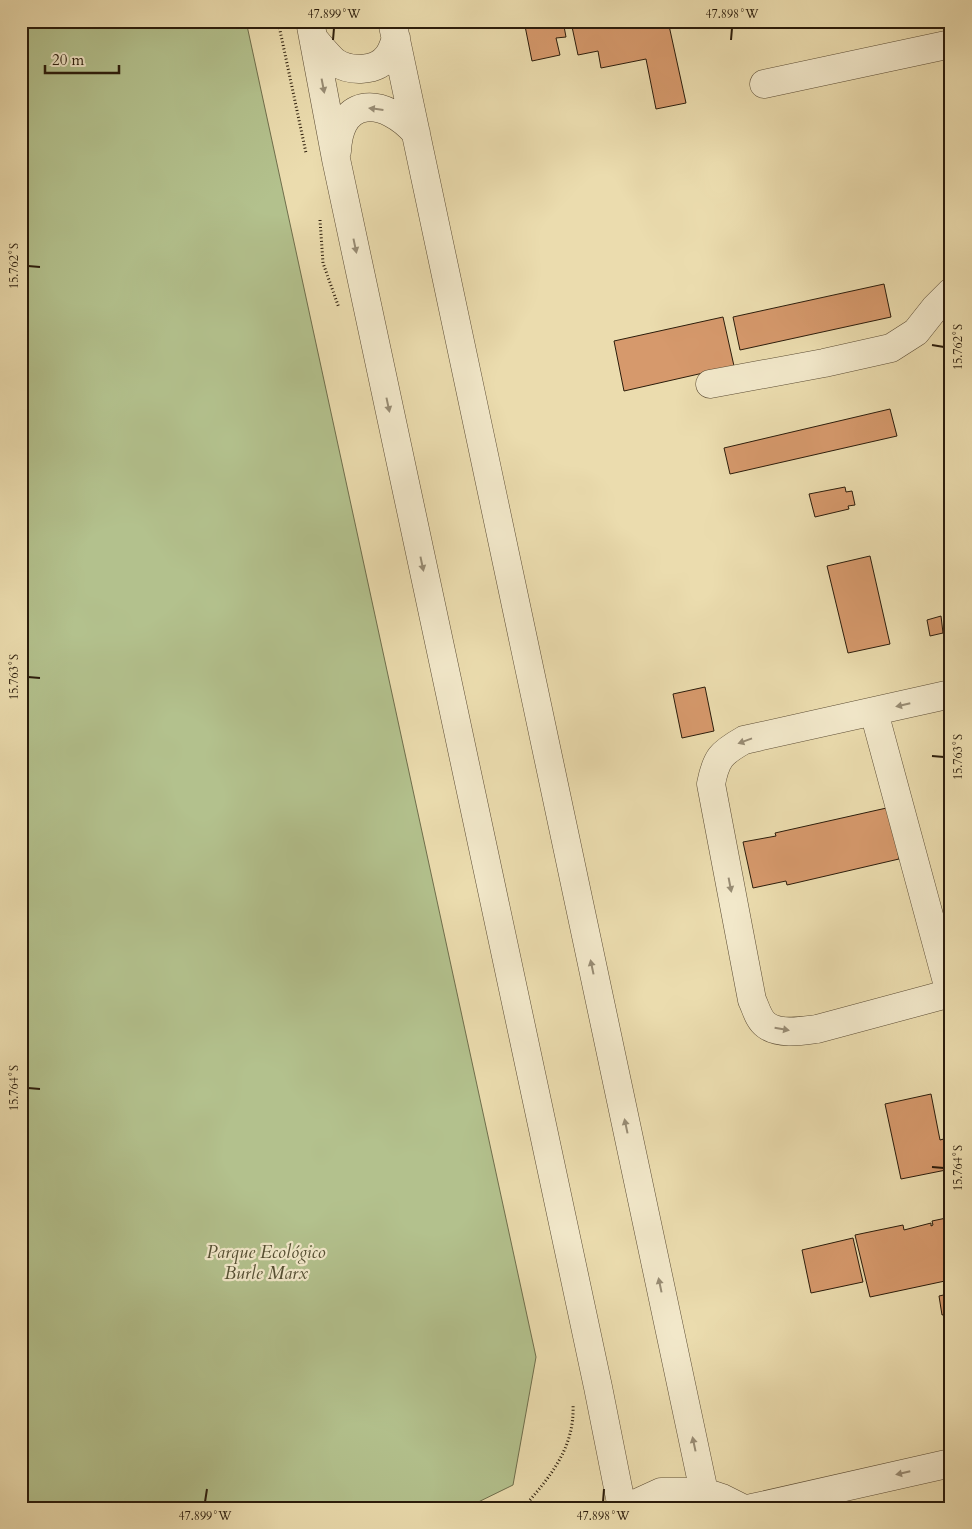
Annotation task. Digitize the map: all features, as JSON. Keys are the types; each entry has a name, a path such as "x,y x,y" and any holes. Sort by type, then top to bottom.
{"street":[{"path":"312,30 337,63 352,70 367,68 381,63 388,57 394,30"},
{"path":"312,30 336,159 598,1387 622,1508"},
{"path":"394,30 704,1492"},
{"path":"764,84 951,44"},
{"path":"336,159 338,138 342,124 350,115 360,110 370,107 390,112 402,119 416,133"},
{"path":"710,384 824,363 891,348 916,332 935,308 951,292"},
{"path":"874,712 951,993 817,1029 780,1030 766,1025 759,1016 752,1000 710,784 714,766 719,757 728,749 744,740 951,694"},
{"path":"752,1508 951,1462"},
{"path":"626,1508 661,1492 704,1492 742,1508"}],"green space":[{"name":"Parque Ecológico Burle Marx","path":"21,21 246,21 536,1357 513,1485 466,1508 21,1508"}],"building":[{"path":"524,21 563,21 566,37 556,38 560,55 532,61"},
{"path":"668,21 686,103 656,109 646,59 601,68 598,51 578,55 571,22"},
{"path":"884,284 891,317 740,350 733,317"},
{"path":"723,317 734,366 624,391 614,341"},
{"path":"890,409 897,436 730,474 724,448"},
{"path":"845,487 846,492 852,491 855,505 848,506 849,509 815,517 809,494"},
{"path":"870,556 890,644 848,653 827,566"},
{"path":"941,616 943,633 930,636 927,620"},
{"path":"705,687 714,731 682,738 673,694"},
{"path":"891,807 899,859 787,885 786,881 753,888 743,842 776,836 775,833"},
{"path":"931,1094 940,1140 951,1137 951,1169 901,1179 885,1104"},
{"path":"951,1217 951,1313 942,1315 939,1296 948,1294 945,1281 870,1297 855,1235 903,1225 904,1230 931,1223 931,1226 933,1225 932,1221"},
{"path":"853,1238 863,1282 811,1293 802,1250"}]}
